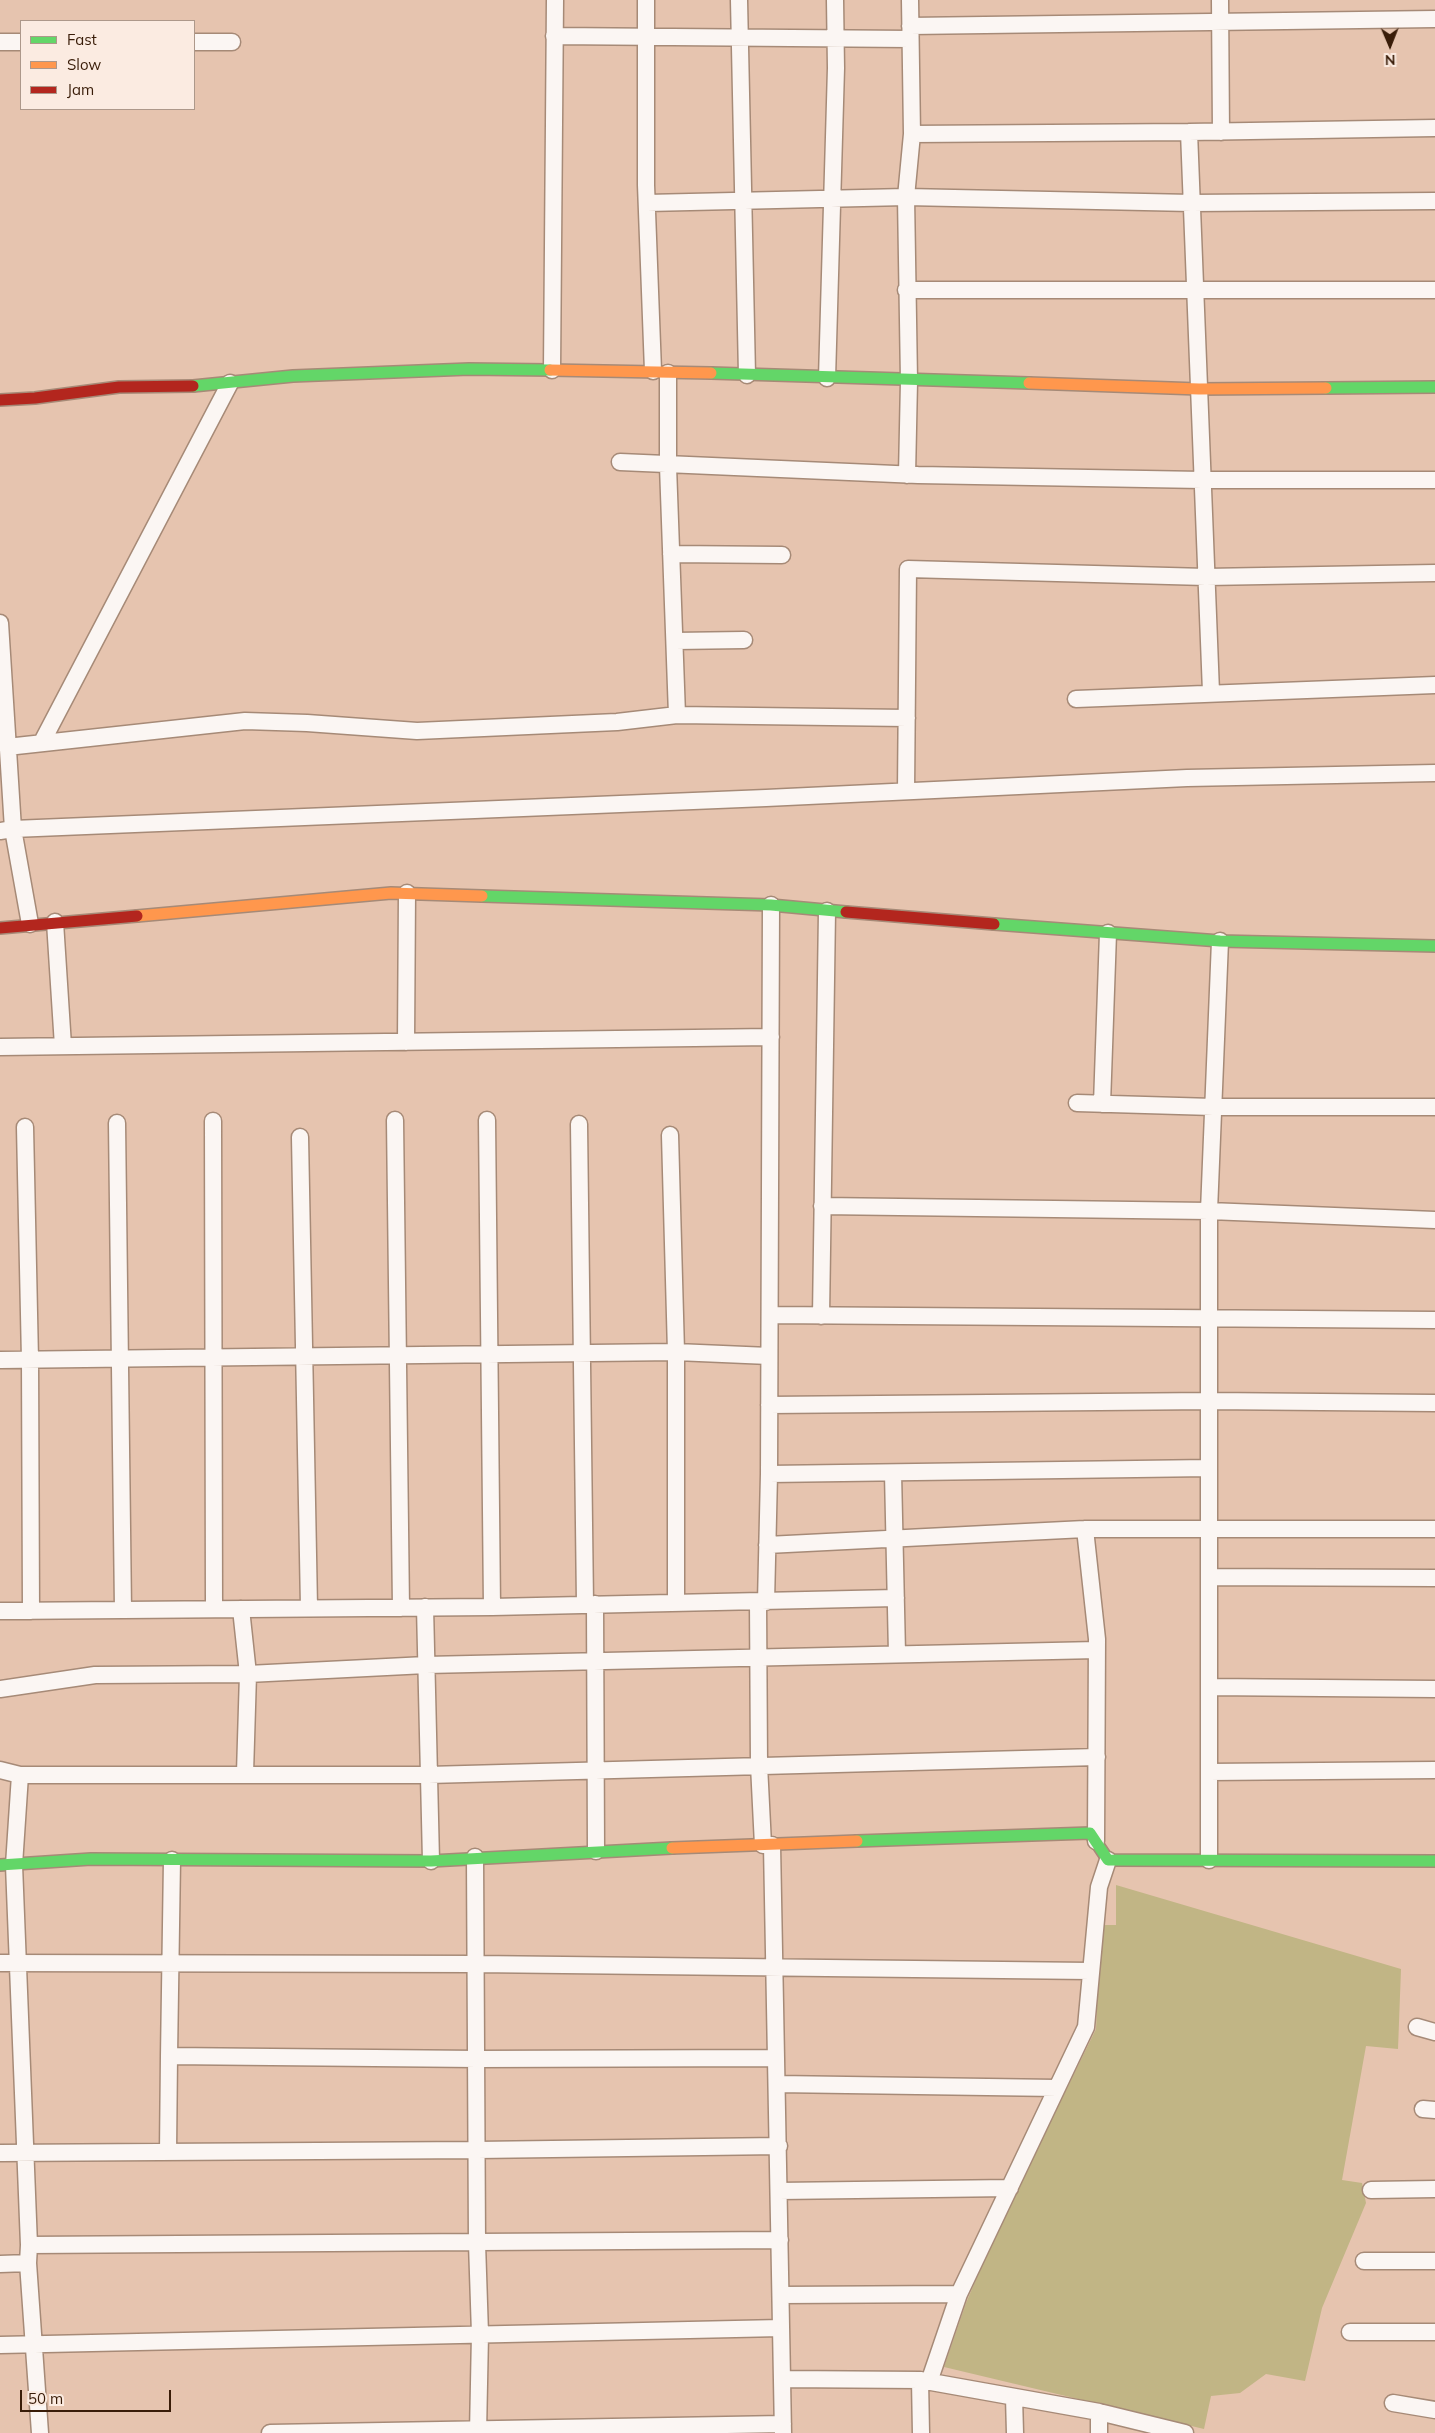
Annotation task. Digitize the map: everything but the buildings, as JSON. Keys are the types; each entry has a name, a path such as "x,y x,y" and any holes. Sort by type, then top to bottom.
{"street":[{"path":"552,370 555,0"},
{"path":"646,0 646,203 668,466 677,715"},
{"path":"739,0 747,375"},
{"path":"827,378 836,38 835,0"},
{"path":"906,475 909,381 906,290 906,197 912,134 910,0"},
{"path":"1220,0 1221,132"},
{"path":"554,36 836,38 910,32 1220,22 1435,18"},
{"path":"0,42 20,42"},
{"path":"195,42 232,42"},
{"path":"912,134 1221,132 1435,128"},
{"path":"1189,132 1211,692"},
{"path":"646,203 906,197 1192,203 1435,201"},
{"path":"906,290 1195,288 1435,290"},
{"path":"0,400 35,398 119,388 200,386 293,376 430,370 661,372 1199,390 1435,387"},
{"path":"42,742 230,383"},
{"path":"620,462 668,466 906,475 1202,480 1435,480"},
{"path":"671,554 782,554"},
{"path":"906,791 908,570 1206,577 1435,573"},
{"path":"0,623 7,747 7,830 30,924"},
{"path":"675,641 744,640"},
{"path":"1076,699 1211,692 1435,685"},
{"path":"7,747 245,721 307,723 417,731 618,722 677,715 906,718"},
{"path":"7,830 1187,778 1435,773"},
{"path":"0,928 407,893 771,905 827,911 1220,941 1435,946"},
{"path":"406,1042 407,893"},
{"path":"270,2433 783,2428 778,2084 775,2058 775,1966 768,1845 759,1765 759,1658 767,1546 769,1474 771,905"},
{"path":"821,1316 827,911"},
{"path":"55,922 63,1046"},
{"path":"1102,1104 1108,932"},
{"path":"1209,1860 1209,1211 1220,941"},
{"path":"0,1046 771,1038"},
{"path":"1077,1103 1213,1107 1435,1107"},
{"path":"395,1120 400,1608"},
{"path":"487,1120 492,1607"},
{"path":"213,1121 214,1609"},
{"path":"117,1123 123,1610"},
{"path":"579,1124 590,1604 596,1661 596,1851"},
{"path":"25,1127 30,1360 31,1611"},
{"path":"670,1135 676,1352 676,1603"},
{"path":"300,1137 309,1608"},
{"path":"822,1206 1209,1211 1435,1220"},
{"path":"770,1315 1435,1320"},
{"path":"0,1360 676,1352 769,1356"},
{"path":"769,1405 1209,1401 1435,1402"},
{"path":"769,1474 1209,1468"},
{"path":"893,1473 897,1654"},
{"path":"767,1546 1085,1530 1435,1529"},
{"path":"1085,1530 1097,1650 1096,1841"},
{"path":"1209,1577 1435,1578"},
{"path":"0,1611 425,1608 896,1598"},
{"path":"425,1608 431,1861"},
{"path":"242,1609 248,1674 245,1773"},
{"path":"0,1689 95,1675 248,1674 426,1664 1097,1650"},
{"path":"1209,1687 1435,1689"},
{"path":"0,1770 20,1775 245,1773 428,1775 1097,1757"},
{"path":"1208,1772 1435,1770"},
{"path":"20,1775 7,1865 19,1963 29,2245 28,2263 40,2433"},
{"path":"7,1865 90,1859 431,1861 596,1851 1090,1833 1101,1853 1108,1860 1435,1861"},
{"path":"475,1857 477,2243 480,2334 478,2431"},
{"path":"168,2152 172,1860"},
{"path":"921,2433 925,2381 959,2294 1086,2027 1099,1888 1108,1860"},
{"path":"0,1963 171,1962 775,1966 1090,1971"},
{"path":"1416,2027 1435,2032"},
{"path":"170,2056 477,2059 775,2058"},
{"path":"778,2084 1058,2088"},
{"path":"0,2153 778,2146"},
{"path":"779,2191 1010,2188"},
{"path":"1371,2190 1435,2189"},
{"path":"29,2245 780,2240"},
{"path":"1364,2262 1435,2261"},
{"path":"0,2264 28,2263"},
{"path":"781,2295 959,2294"},
{"path":"0,2345 781,2328"},
{"path":"1350,2332 1435,2332"},
{"path":"782,2379 925,2381 1099,2412 1185,2433"},
{"path":"1014,2396 1015,2433"},
{"path":"1393,2403 1435,2410"},
{"path":"1099,2412 1099,2433"}],"shaded area":[{"path":"1116,1885 1401,1969 1398,2049 1366,2046 1342,2180 1362,2183 1366,2203 1322,2308 1305,2381 1266,2374 1240,2393 1211,2396 1204,2429 944,2367 966,2303 993,2239 1096,2029 1101,1925 1116,1925"}],"traffic: fast":[{"path":"193,386 293,376 469,369 550,370"},
{"path":"711,373 1029,383"},
{"path":"1326,388 1435,387"},
{"path":"482,896 771,905 846,912"},
{"path":"994,924 1220,941 1435,946"},
{"path":"857,1841 1090,1833 1108,1860 1435,1861"},
{"path":"0,1865 91,1859 431,1861 672,1848"}],"traffic: slow":[{"path":"550,370 711,373"},
{"path":"1029,383 1199,389 1326,388"},
{"path":"137,916 391,893 482,896"},
{"path":"672,1848 857,1841"}],"traffic: jam":[{"path":"0,400 35,398 119,387 193,386"},
{"path":"846,912 994,924"},
{"path":"0,928 137,916"}]}
